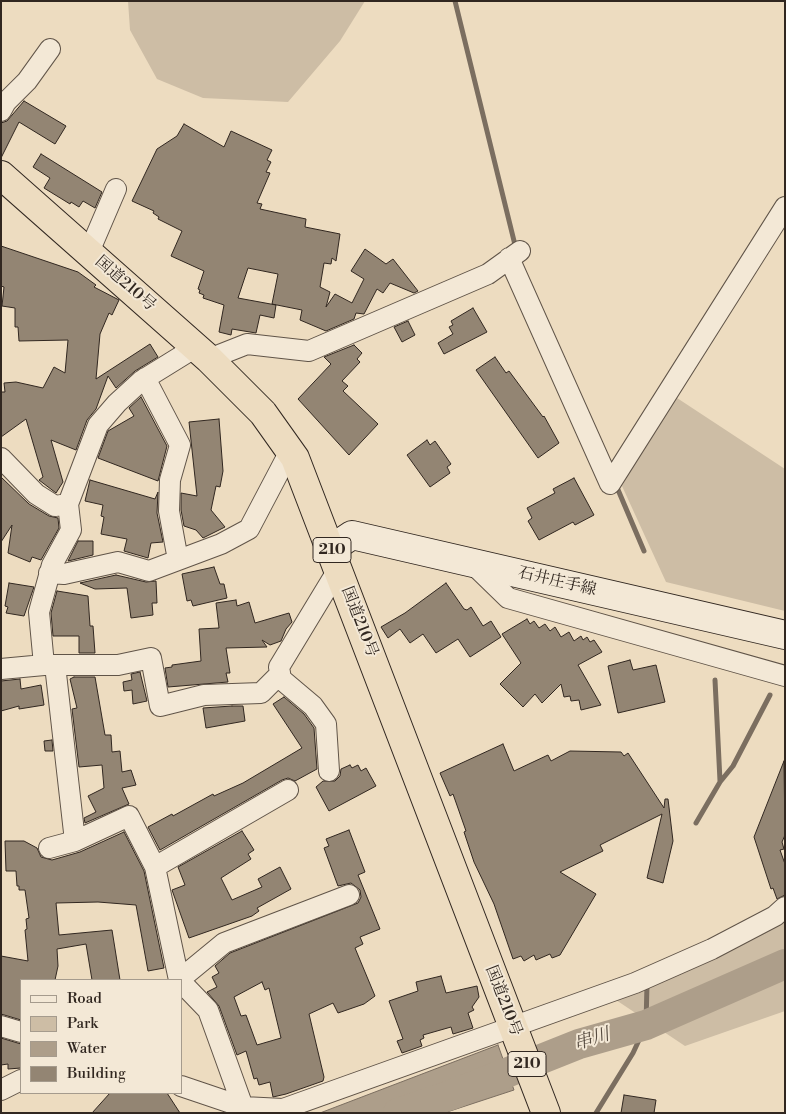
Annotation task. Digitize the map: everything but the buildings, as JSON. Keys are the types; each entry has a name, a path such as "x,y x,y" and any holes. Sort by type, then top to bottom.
{"highway":[{"name":"国道210号","path":"1,175 203,353 263,413 295,458 543,1107"}],"main road":[{"name":"石井庄手線","path":"335,559 352,535 785,635"}],"street":[{"path":"1,111 6,102 27,82 50,49"},
{"path":"89,252 116,189"},
{"path":"75,841 50,665 39,612 49,573 71,530 68,504 98,425 116,403 145,378 203,353 247,344 309,351 488,274 515,254 614,479 785,207"},
{"path":"145,378 180,445 170,480 169,511 178,560"},
{"path":"49,573 64,574 118,562 149,570 221,544 249,529 290,451"},
{"path":"1,458 36,494 55,506 68,504"},
{"path":"329,771 326,724 313,706 282,679 279,667 335,559"},
{"path":"470,562 508,598 785,676"},
{"path":"1,668 50,665 118,665 151,658 160,706 204,695 261,693 280,674"},
{"path":"156,867 288,790"},
{"path":"49,848 75,841 129,816 156,867 180,979"},
{"path":"182,979 224,942 349,895"},
{"path":"182,1086 243,1107 283,1109 635,983 712,949 774,916 785,907"},
{"path":"182,983 208,1010 243,1107"},
{"path":"1,1026 20,1032"},
{"path":"1,1090 20,1080"}],"green space":[{"path":"128,1 365,1 340,41 288,102 203,98 157,79 130,30"},
{"path":"674,396 785,469 785,611 666,582 622,486"},
{"path":"785,916 785,1011 685,1046 616,1000"}],"water":[{"path":"498,1045 514,1090 444,1113 320,1113"}],"waterway":[{"path":"455,1 516,249"},
{"path":"616,485 644,551"},
{"path":"715,680 720,781"},
{"path":"696,823 720,782 733,766 770,695"},
{"name":"串川","path":"398,1113 451,1095 579,1044 646,1025 785,964"},
{"path":"596,1113 633,1053 646,1025 647,984"}]}
